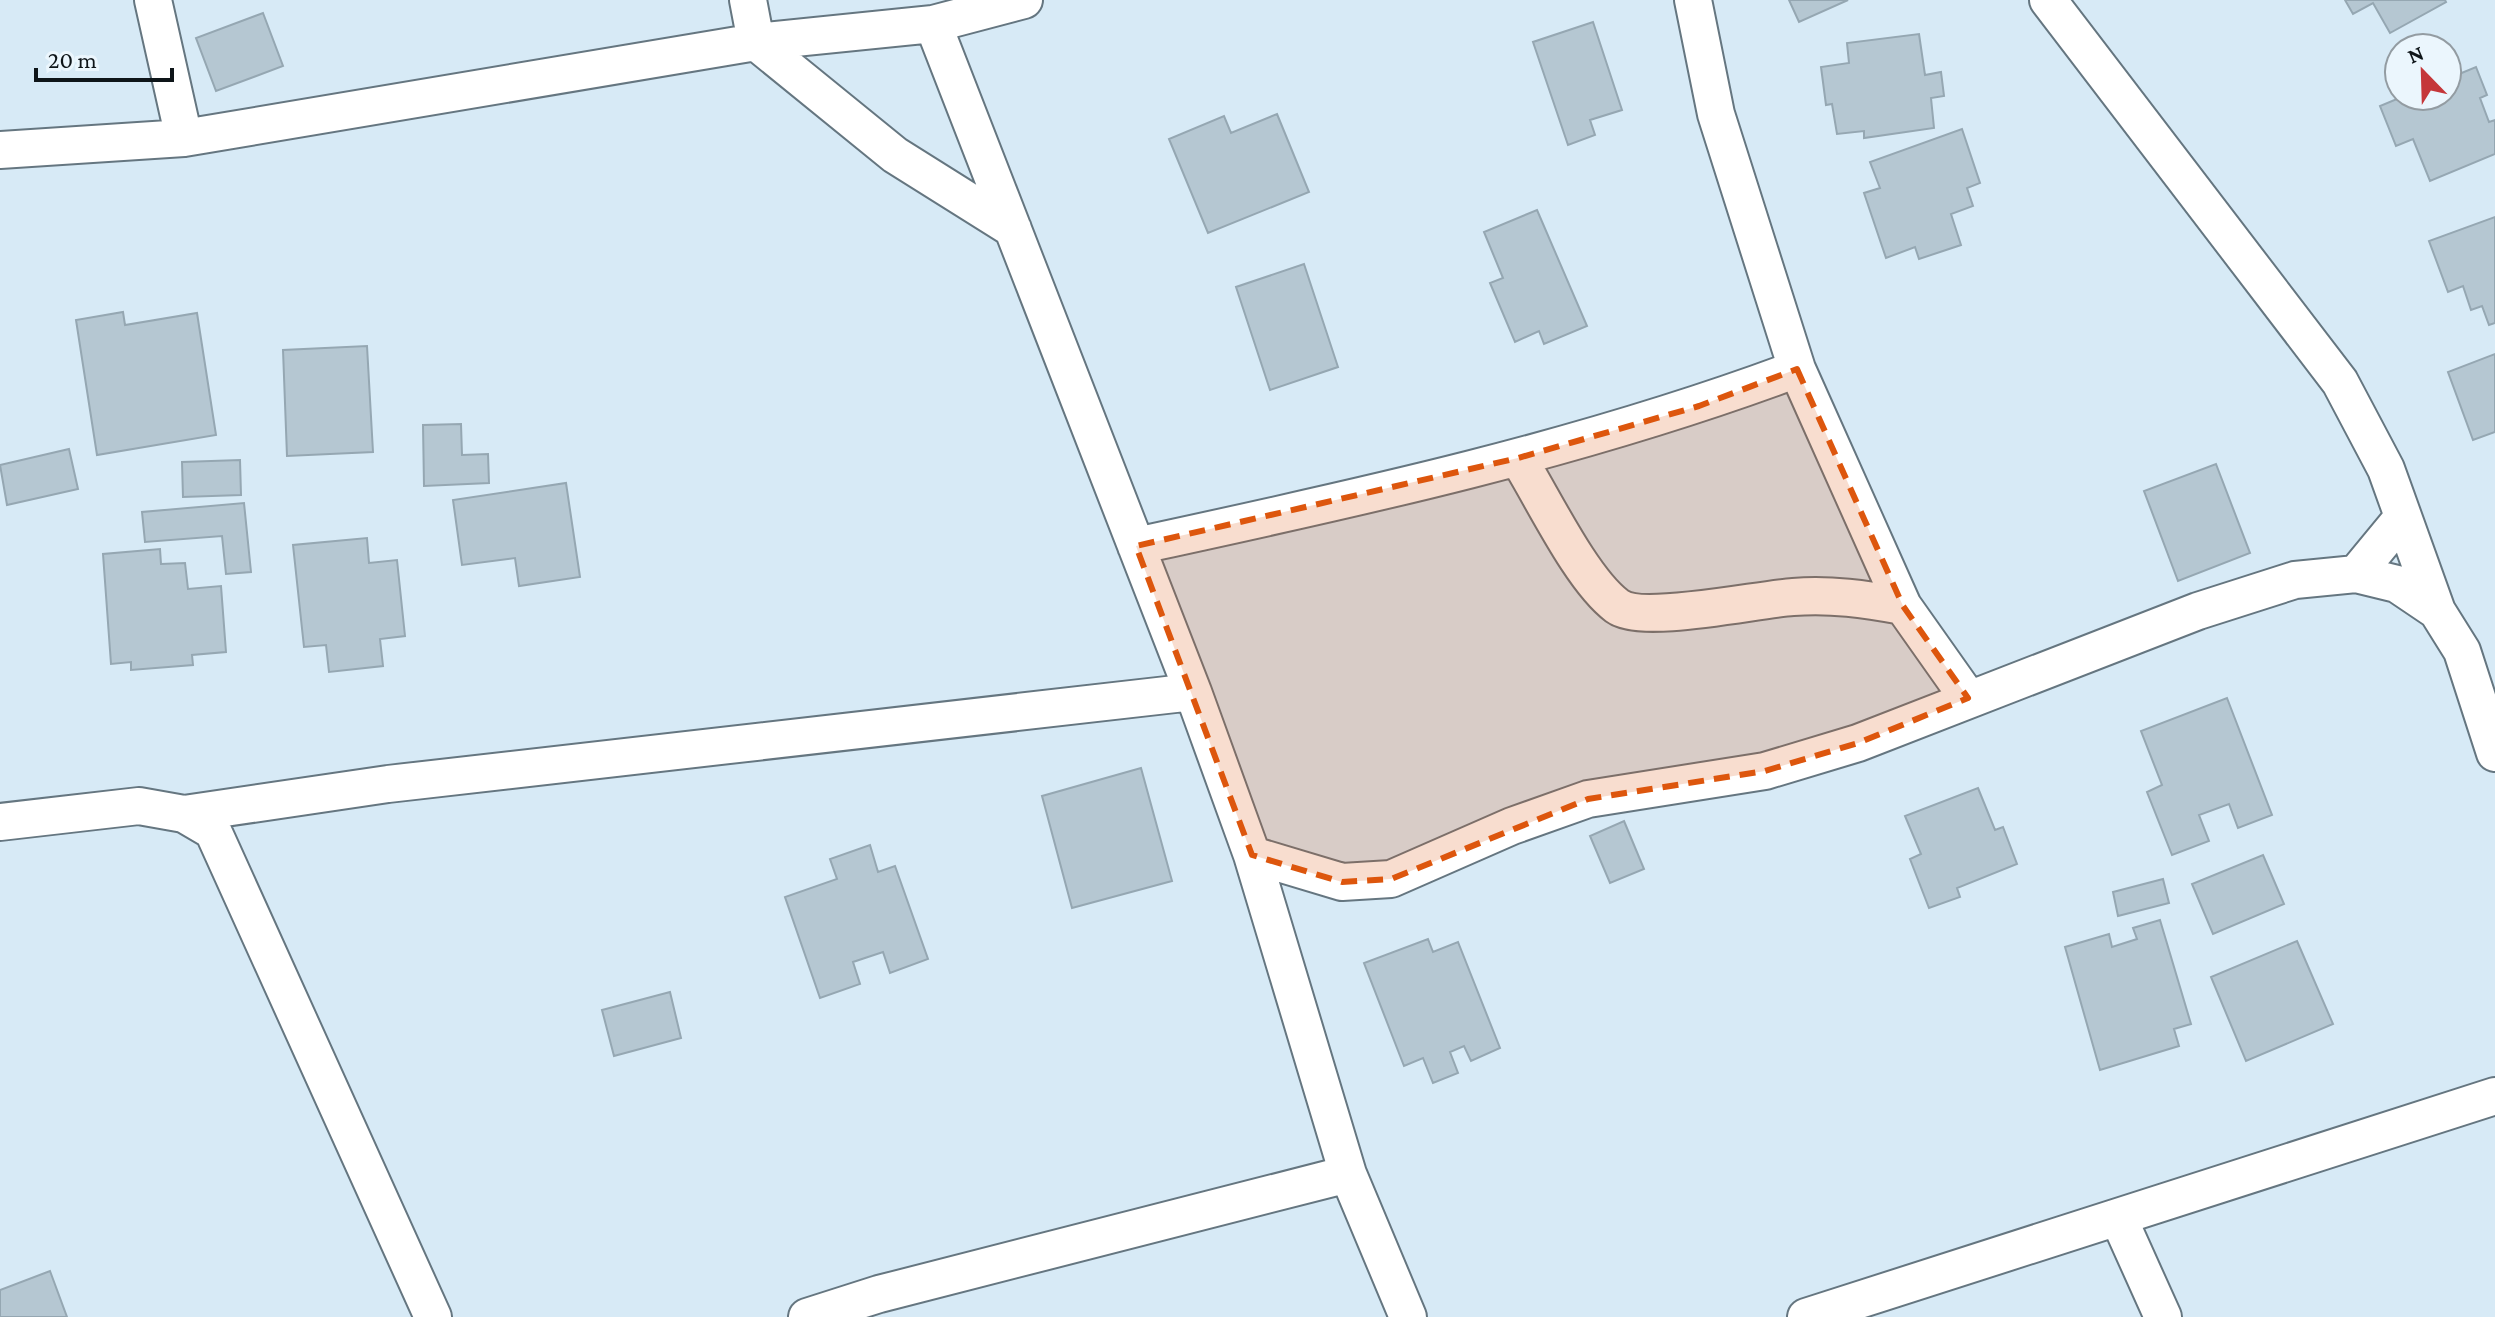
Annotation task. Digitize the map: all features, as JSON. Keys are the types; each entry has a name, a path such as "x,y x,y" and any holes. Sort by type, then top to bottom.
{"street":[{"path":"153,0 184,138"},
{"path":"748,0 756,42 895,155 1013,229"},
{"path":"0,150 184,138 756,42 933,24 1024,0"},
{"path":"1693,0 1716,114 1797,369 1903,606 1968,698"},
{"path":"2048,0 2340,382 2386,469 2437,611"},
{"path":"933,24 1193,692 1252,855 1348,1174 1408,1317"},
{"path":"1136,546 1518,458 1699,406 1797,369"},
{"path":"1518,458 1595,584 1619,608 1653,612 1791,597 1847,596 1903,606"},
{"path":"2356,574 2403,517"},
{"path":"1252,855 1342,882 1391,879 1512,826 1588,799 1765,771 1858,743 2198,611 2281,584 2356,574 2397,584 2437,611 2478,654 2495,753"},
{"path":"0,822 139,806 184,814 404,782 1193,692"},
{"path":"184,814 213,831 433,1317"},
{"path":"1806,1317 2495,1096"},
{"path":"807,1317 879,1294 1348,1174"},
{"path":"2118,1217 2163,1317"}],"highlighted area":[{"path":"1797,369 1903,606 1968,698 1858,743 1765,771 1588,799 1391,879 1342,882 1252,855 1136,546 1518,458 1699,406"}],"building":[{"path":"1789,0 1848,0 1799,22"},
{"path":"2345,0 2446,2 2392,32 2373,3 2353,14"},
{"path":"263,13 283,66 216,91 196,38"},
{"path":"1593,22 1622,110 1590,120 1595,135 1568,145 1533,42"},
{"path":"1919,34 1925,75 1941,72 1944,96 1931,98 1934,128 1864,138 1864,131 1837,134 1832,104 1826,105 1821,67 1849,63 1847,43"},
{"path":"2476,67 2487,95 2480,98 2489,122 2495,120 2495,154 2430,181 2413,139 2396,146 2380,106 2383,105 2383,112 2463,112 2463,72"},
{"path":"1277,114 1309,192 1208,233 1169,139 1224,116 1231,133"},
{"path":"1962,129 1980,183 1967,188 1973,206 1951,214 1961,245 1919,259 1915,247 1886,258 1864,193 1880,188 1870,162"},
{"path":"1537,210 1587,326 1544,344 1539,331 1515,342 1490,283 1503,278 1484,232"},
{"path":"2495,217 2495,323 2489,325 2482,306 2471,310 2463,286 2448,292 2429,241"},
{"path":"1304,264 1338,367 1270,390 1236,287"},
{"path":"123,312 125,325 197,313 216,435 97,455 76,320"},
{"path":"367,346 373,452 287,456 283,350"},
{"path":"2495,354 2495,432 2473,440 2448,372"},
{"path":"461,424 462,455 488,454 489,483 424,486 423,425"},
{"path":"69,449 78,489 7,505 0,465"},
{"path":"240,460 241,495 183,497 182,462"},
{"path":"2216,464 2250,553 2178,581 2144,491"},
{"path":"566,483 580,577 519,586 515,558 462,565 453,500"},
{"path":"244,503 251,572 226,574 222,536 145,542 142,512"},
{"path":"367,538 369,563 397,560 405,636 380,639 383,666 329,672 326,645 304,647 293,545"},
{"path":"160,549 161,564 185,563 188,589 221,586 226,652 192,655 193,665 131,670 131,662 111,664 103,554"},
{"path":"2227,698 2272,815 2238,828 2229,804 2199,815 2209,841 2172,855 2147,792 2162,785 2141,731"},
{"path":"1141,768 1172,881 1072,908 1042,796"},
{"path":"1978,788 1995,830 2003,827 2017,864 1957,888 1960,897 1929,908 1910,859 1921,854 1905,816"},
{"path":"1624,821 1644,869 1610,883 1590,836"},
{"path":"870,845 878,872 895,866 928,959 890,973 883,952 853,962 860,984 820,998 785,897 837,879 830,859"},
{"path":"2263,855 2284,904 2213,934 2192,884"},
{"path":"2163,879 2169,903 2118,916 2113,892"},
{"path":"2160,920 2191,1024 2174,1029 2179,1046 2100,1070 2065,947 2109,934 2112,947 2137,939 2133,928"},
{"path":"1428,939 1433,952 1458,942 1500,1048 1471,1061 1464,1046 1450,1052 1458,1073 1433,1083 1423,1058 1404,1066 1364,963"},
{"path":"2297,941 2333,1024 2246,1061 2211,977"},
{"path":"670,992 681,1038 614,1056 602,1010"},
{"path":"50,1271 67,1317 0,1317 0,1290"}]}
